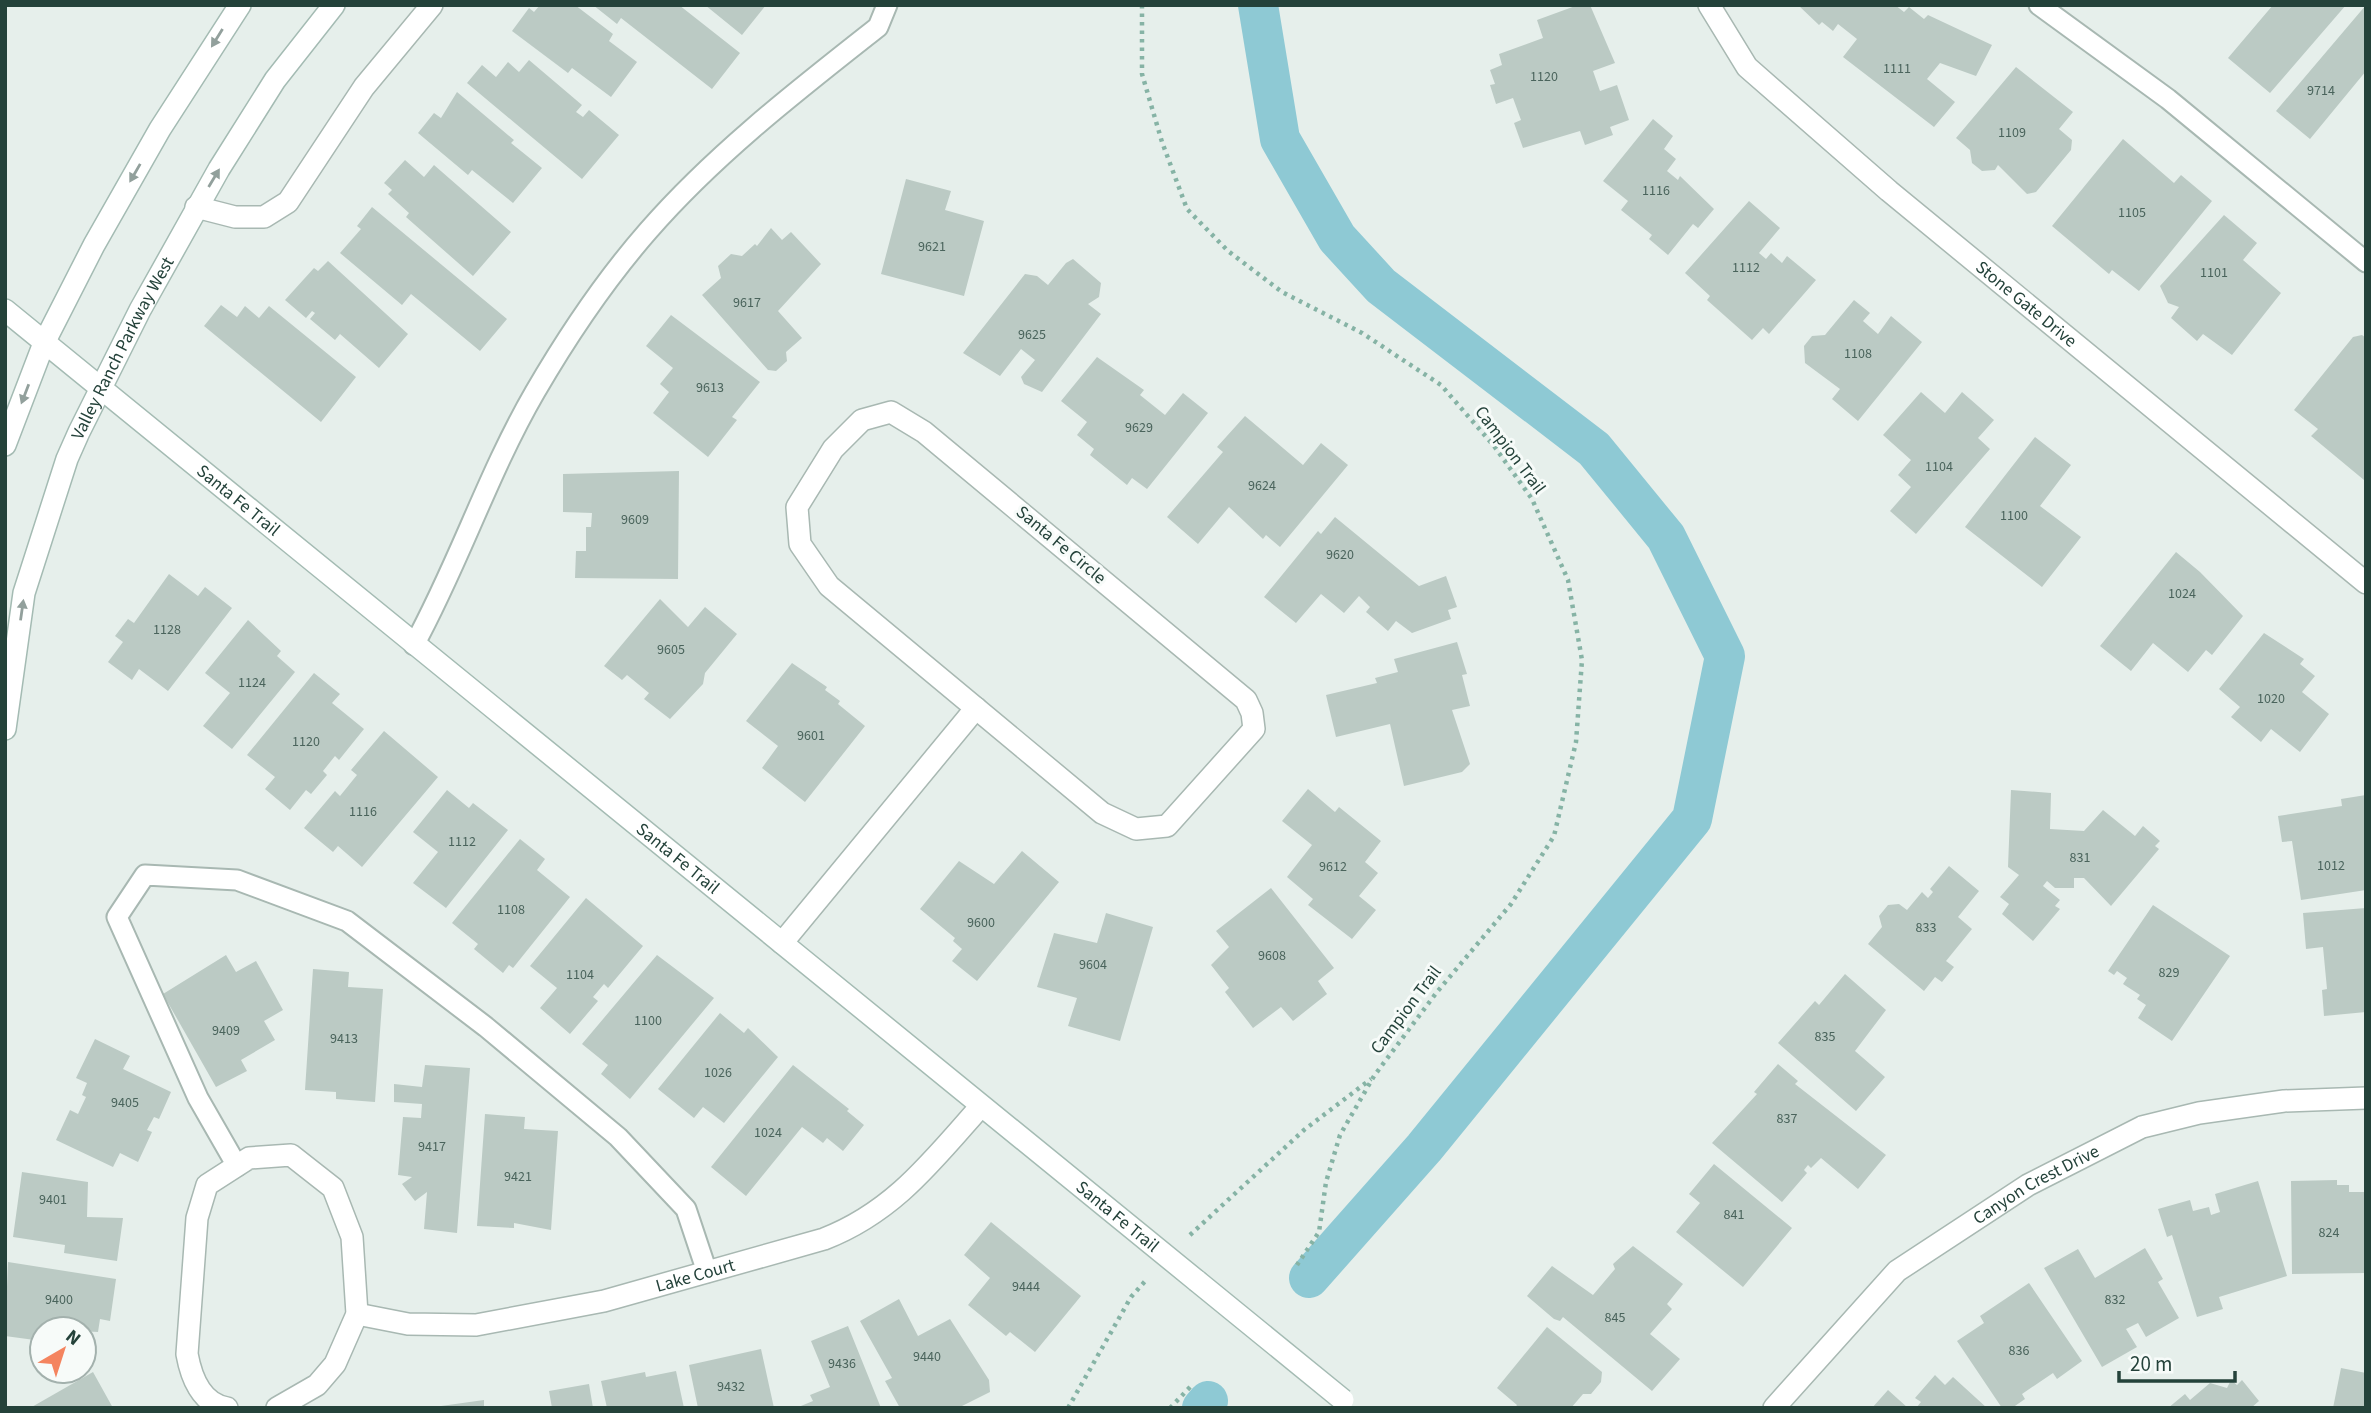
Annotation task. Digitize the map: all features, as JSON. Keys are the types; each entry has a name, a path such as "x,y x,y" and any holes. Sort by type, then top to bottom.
{"street":[{"path":"5,445 44,343 94,245 160,129 240,5"},
{"name":"Valley Ranch Parkway West","path":"5,729 24,593 67,459 99,388 196,207 275,80 334,5"},
{"path":"196,207 235,217 264,217 288,202 364,87 432,5"},
{"name":"Stone Gate Drive","path":"1709,5 1747,67 1889,191 2366,583"},
{"name":"Santa Fe Trail","path":"5,310 1347,1404"},
{"name":"Santa Fe Circle","path":"891,412 924,432 1245,699 1252,713 1254,729 1167,826 1136,829 1102,813 976,708 829,586 800,544 797,507 833,449 862,420 891,412"},
{"path":"782,943 976,708"},
{"name":"Canyon Crest Drive","path":"1774,1408 1897,1271 2028,1185 2142,1127 2199,1113 2284,1101 2366,1098"},
{"name":"Lake Court","path":"357,1314 408,1324 476,1325 604,1301 824,1239 853,1228 880,1211 919,1176 981,1106"},
{"path":"227,1408 216,1406 200,1390 190,1374 187,1330 197,1218 207,1185 249,1158 291,1155 333,1188 352,1237 357,1314 335,1364 317,1385 277,1408"}],"lane":[{"path":"414,645 442,594 480,499 536,391 610,280 648,231 718,161 878,27 887,5"},
{"path":"2039,5 2168,99 2366,262"},
{"path":"237,1166 198,1098 117,917 145,875 237,880 347,921 486,1027 618,1137 686,1209 708,1272"}],"path":[{"name":"Campion Trail","path":"1142,5 1142,74 1162,142 1187,209 1228,251 1282,292 1362,332 1441,385 1494,446 1532,499 1568,580 1583,660 1576,742 1554,836 1511,904 1437,992 1374,1076 1340,1135 1326,1182 1319,1232 1297,1265"},
{"path":"1068,1408 1131,1297 1167,1256 1304,1130 1374,1076"},
{"path":"1170,1408 1192,1385"}],"building":[{"path":"540,5 575,5 613,34 609,41 637,62 611,97 572,68 568,73 512,31 529,8 534,12"},
{"path":"593,5 679,5 740,53 712,89 621,18 617,24"},
{"path":"705,5 766,5 742,35"},
{"path":"1578,5 1590,5 1615,63 1593,71 1600,91 1617,85 1629,120 1610,127 1613,135 1585,145 1580,131 1523,148 1514,123 1521,120 1513,98 1496,104 1490,85 1495,84 1490,70 1502,65 1499,54 1543,38 1537,20"},
{"path":"1798,5 1895,5 1904,12 1909,7 1924,19 1928,15 1992,45 1976,76 1940,63 1927,79 1955,102 1934,127 1843,57 1857,39 1838,24 1833,31 1822,22 1819,25"},
{"path":"2273,5 2346,5 2270,93 2228,58"},
{"path":"2366,5 2366,71 2310,139 2276,111"},
{"path":"529,60 582,105 576,112 583,117 589,110 619,135 582,179 467,83 482,65 496,77 508,62 519,72"},
{"path":"2016,67 2073,112 2059,129 2072,140 2071,150 2036,192 2027,194 1998,165 1995,170 1982,171 1972,163 1970,150 1956,138"},
{"path":"457,92 514,140 511,143 542,168 513,203 472,170 468,175 418,133 434,113 441,118"},
{"path":"1653,119 1673,136 1664,149 1676,159 1667,171 1678,180 1680,176 1714,209 1698,228 1693,224 1668,255 1649,239 1652,235 1621,210 1628,201 1603,181"},
{"path":"2123,139 2174,183 2181,175 2212,201 2139,291 2112,270 2109,274 2052,226"},
{"path":"405,160 424,177 434,165 511,232 473,276 406,217 409,213 388,194 392,190 384,183"},
{"path":"906,179 951,191 945,210 984,221 964,296 881,274"},
{"path":"1749,201 1780,228 1759,253 1766,259 1771,253 1782,263 1787,256 1816,280 1769,334 1763,328 1752,340 1707,300 1710,296 1685,273"},
{"path":"372,207 507,319 480,351 411,294 402,305 340,253 361,229 357,226"},
{"path":"2224,215 2257,243 2243,260 2281,293 2232,355 2203,334 2197,341 2171,318 2179,307 2168,303 2160,286"},
{"path":"771,228 782,240 791,232 821,264 778,311 802,338 786,352 787,361 776,371 768,370 702,295 721,278 718,266 731,254 742,256 755,244 757,246"},
{"path":"1073,259 1101,283 1099,297 1088,304 1101,314 1042,392 1024,384 1021,377 1035,360 1021,349 1000,376 963,353 1025,274 1037,276 1048,285 1066,263"},
{"path":"328,261 408,334 379,368 340,334 335,340 310,319 315,313 312,311 306,318 285,300 314,268 318,271"},
{"path":"1854,300 1870,313 1863,321 1878,334 1891,316 1922,342 1858,421 1832,399 1840,389 1805,363 1804,346 1812,336 1825,335"},
{"path":"221,305 237,317 245,306 259,318 269,306 356,377 321,422 204,326"},
{"path":"671,315 760,382 732,417 737,420 708,457 653,413 669,392 660,384 673,368 646,346"},
{"path":"2362,335 2366,338 2364,480 2311,436 2318,429 2294,410 2353,337"},
{"path":"1097,357 1144,390 1140,395 1165,415 1183,393 1208,413 1147,489 1132,478 1127,485 1090,455 1094,449 1077,435 1087,422 1061,401"},
{"path":"1921,392 1945,413 1962,392 1994,420 1978,438 1990,449 1916,534 1890,511 1911,487 1898,475 1911,460 1883,435"},
{"path":"1245,416 1303,465 1321,443 1348,465 1280,547 1266,535 1263,539 1229,507 1198,544 1167,517 1223,452 1217,447"},
{"path":"2035,437 2071,465 2040,506 2081,537 2042,587 1965,527"},
{"path":"679,471 678,579 575,578 576,551 586,551 586,527 591,527 592,513 563,512 563,474"},
{"path":"1335,517 1419,586 1446,576 1457,607 1448,610 1451,619 1412,633 1396,621 1388,631 1366,612 1370,607 1359,596 1344,613 1321,594 1296,623 1264,597 1318,531 1321,534"},
{"path":"2176,552 2200,572 2243,616 2212,655 2206,650 2188,672 2153,643 2131,671 2100,646"},
{"path":"169,574 198,596 205,587 232,608 168,691 139,669 132,680 108,662 123,642 115,636 128,619 134,623"},
{"path":"660,599 688,627 705,607 737,634 705,673 703,684 670,719 644,699 649,693 627,675 622,680 604,666"},
{"path":"248,620 281,651 277,656 295,672 232,749 203,726 230,693 205,673"},
{"path":"2264,633 2304,659 2300,664 2315,676 2302,692 2329,714 2300,752 2271,729 2261,742 2231,717 2240,707 2219,689"},
{"path":"1457,642 1467,674 1462,675 1470,706 1452,710 1470,764 1462,772 1404,786 1390,724 1336,737 1326,695 1377,683 1375,678 1398,672 1394,659"},
{"path":"792,663 827,687 825,690 840,701 838,704 865,726 805,802 762,768 778,746 746,721"},
{"path":"314,673 340,694 332,703 364,729 339,760 335,756 323,771 327,775 311,794 306,790 290,810 265,789 275,777 247,755"},
{"path":"384,731 438,777 362,867 338,846 333,852 304,828 335,791 340,796 357,775 351,770"},
{"path":"1308,789 1335,812 1339,807 1381,841 1365,862 1378,873 1359,896 1376,910 1352,939 1308,905 1313,899 1287,877 1312,845 1282,821"},
{"path":"447,790 469,808 473,803 508,830 446,908 413,883 438,852 413,832"},
{"path":"2011,790 2051,793 2050,829 2084,831 2103,810 2135,836 2143,826 2160,841 2155,846 2159,849 2111,906 2084,878 2074,878 2074,888 2055,888 2047,881 2043,886 2060,900 2055,906 2060,909 2033,941 2002,914 2009,904 2000,897 2019,875 2008,867"},
{"path":"2366,795 2366,890 2301,900 2292,841 2282,842 2278,816 2342,806 2341,799"},
{"path":"520,839 545,859 537,870 570,897 513,968 509,965 503,973 474,949 478,944 452,923"},
{"path":"1022,851 1059,882 977,981 952,961 962,949 953,941 955,938 920,909 959,861 994,884"},
{"path":"1949,866 1979,891 1958,917 1972,929 1946,961 1954,967 1942,982 1935,977 1924,991 1868,944 1882,927 1879,916 1888,905 1899,904 1907,910 1922,892 1928,898 1933,892 1930,889"},
{"path":"1271,888 1334,968 1318,981 1327,994 1293,1021 1281,1007 1253,1028 1225,992 1229,988 1211,965 1229,947 1216,931"},
{"path":"586,898 643,946 608,988 604,984 593,997 598,1001 570,1034 540,1008 557,988 530,966"},
{"path":"2153,905 2230,956 2172,1041 2138,1018 2146,1005 2137,999 2140,995 2123,984 2127,978 2117,971 2114,975 2108,971"},
{"path":"2366,908 2366,1012 2324,1016 2322,990 2327,989 2323,947 2306,949 2303,913"},
{"path":"1106,913 1153,927 1120,1041 1068,1026 1077,998 1037,987 1054,933 1097,943"},
{"path":"226,955 236,972 256,961 283,1010 264,1021 275,1040 241,1060 247,1071 216,1087 163,994"},
{"path":"657,955 714,998 630,1099 601,1074 608,1065 582,1044"},
{"path":"313,969 349,972 348,987 383,989 375,1102 336,1099 336,1092 305,1090"},
{"path":"1845,974 1886,1010 1855,1051 1885,1077 1856,1111 1778,1043 1815,1001 1819,1005"},
{"path":"720,1013 744,1033 748,1028 778,1057 724,1123 703,1107 694,1118 658,1089"},
{"path":"95,1039 130,1056 123,1069 171,1092 159,1119 154,1117 147,1130 152,1132 138,1162 120,1153 113,1167 56,1140 70,1110 78,1114 86,1097 82,1095 87,1083 76,1078"},
{"path":"1778,1064 1798,1081 1795,1084 1886,1155 1858,1189 1821,1158 1811,1168 1808,1165 1804,1170 1807,1173 1782,1202 1712,1143 1757,1094 1754,1092"},
{"path":"425,1065 470,1068 457,1233 424,1229 427,1192 415,1201 402,1184 412,1177 398,1175 403,1117 421,1118 422,1104 394,1102 394,1084 422,1087"},
{"path":"793,1065 849,1109 847,1111 864,1125 843,1151 827,1138 823,1143 802,1127 746,1196 711,1167"},
{"path":"485,1114 525,1117 524,1129 558,1131 551,1230 514,1223 514,1228 477,1226"},
{"path":"1714,1164 1792,1228 1743,1287 1676,1232 1700,1203 1689,1194"},
{"path":"22,1172 88,1182 87,1217 123,1218 117,1261 64,1253 65,1245 13,1237"},
{"path":"2337,1180 2337,1185 2349,1185 2349,1192 2366,1192 2366,1273 2292,1274 2291,1181"},
{"path":"2258,1181 2287,1276 2219,1297 2223,1309 2197,1317 2172,1235 2167,1237 2158,1209 2190,1200 2193,1211 2209,1207 2211,1215 2220,1212 2215,1194"},
{"path":"991,1222 1081,1296 1035,1352 1010,1332 1006,1336 968,1305 990,1278 964,1255"},
{"path":"1633,1246 1683,1284 1667,1304 1672,1309 1650,1334 1680,1359 1652,1391 1563,1317 1560,1321 1554,1319 1527,1296 1552,1266 1593,1295 1615,1269 1613,1264"},
{"path":"2145,1248 2163,1279 2158,1282 2179,1318 2146,1337 2138,1323 2126,1329 2137,1347 2102,1367 2044,1268 2078,1249 2095,1278"},
{"path":"8,1262 116,1279 110,1321 100,1319 98,1332 98,1315 28,1315 28,1339 5,1336"},
{"path":"2029,1283 2082,1361 2057,1379 2053,1373 2022,1394 2025,1399 2012,1408 2002,1408 1957,1341 1984,1323 1980,1316"},
{"path":"899,1299 918,1336 950,1319 989,1380 990,1392 958,1408 900,1408 885,1381 892,1378 860,1321"},
{"path":"848,1326 881,1408 796,1408 813,1401 810,1395 830,1387 811,1341"},
{"path":"1547,1327 1602,1372 1601,1382 1591,1394 1583,1394 1571,1408 1515,1408 1517,1405 1497,1388"},
{"path":"761,1349 774,1408 698,1408 689,1365"},
{"path":"2341,1368 2366,1373 2366,1408 2333,1408"},
{"path":"676,1371 684,1408 607,1408 601,1381 645,1372 646,1377"},
{"path":"1935,1375 1945,1385 1953,1377 1987,1408 1916,1408 1921,1402 1915,1398"},
{"path":"2231,1380 2237,1385 2242,1380 2259,1401 2251,1408 2168,1408 2185,1394 2190,1400 2210,1383 2227,1388"},
{"path":"98,1381 113,1408 30,1408 70,1385 98,1385"},
{"path":"589,1384 593,1408 552,1408 549,1391"},
{"path":"1888,1390 1908,1408 1872,1408"},
{"path":"484,1400 484,1408 441,1408 441,1406"}],"waterway":[{"path":"1258,5 1280,139 1337,238 1381,286 1594,449 1666,537 1725,656 1692,819 1424,1148 1309,1278"},
{"path":"1202,1408 1208,1401"}]}
